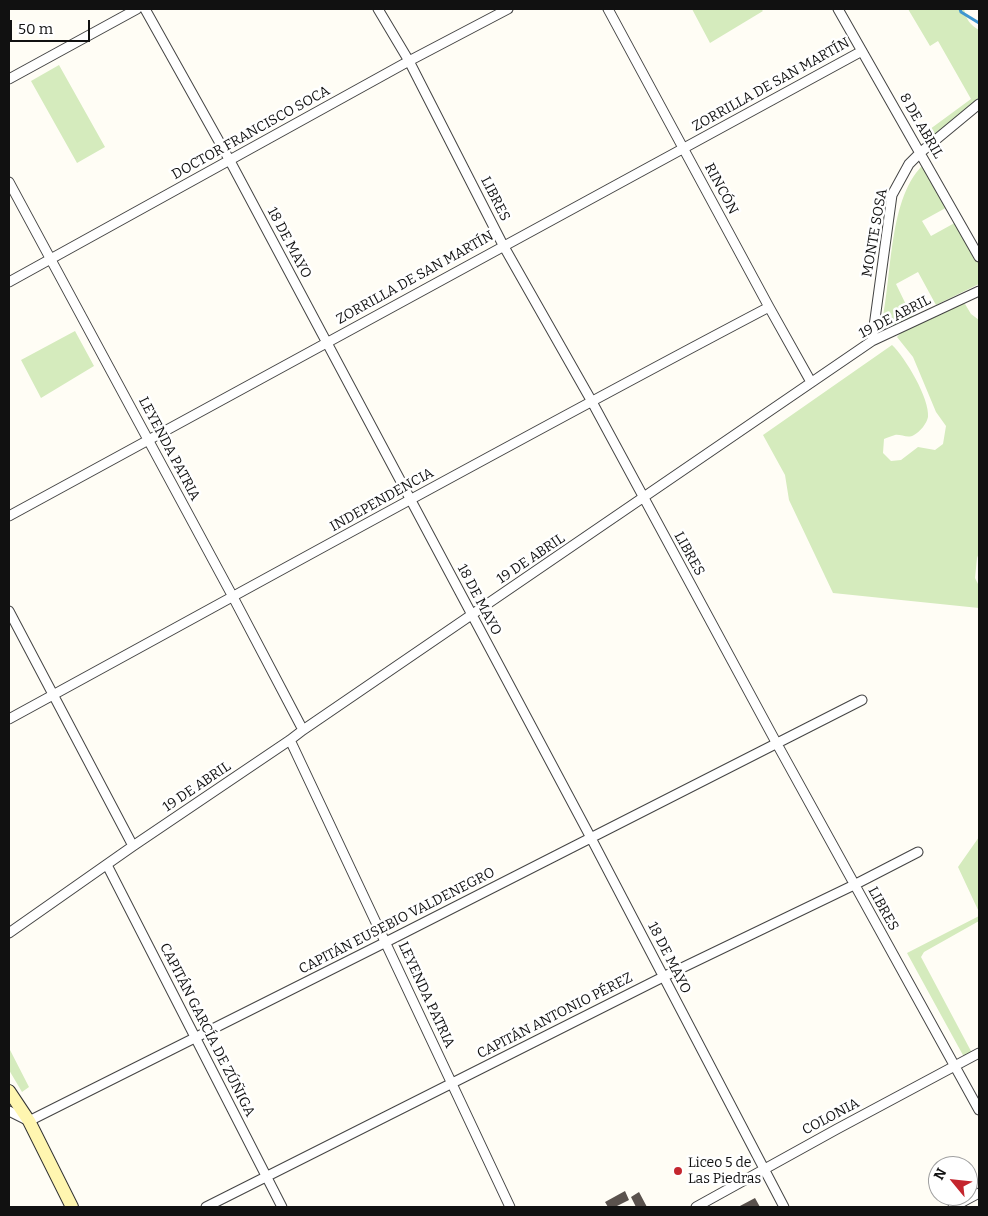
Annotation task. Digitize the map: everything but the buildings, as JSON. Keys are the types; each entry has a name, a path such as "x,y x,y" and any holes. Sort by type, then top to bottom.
{"street":[{"path":"9,78 137,9"},
{"name":"18 DE MAYO","path":"145,9 230,161 591,838 784,1207"},
{"name":"LIBRES","path":"378,9 409,61 503,245 592,400 643,499 776,744 979,1110"},
{"name":"DOCTOR FRANCISCO SOCA","path":"9,282 409,61 508,9"},
{"name":"RINCÓN","path":"608,9 769,307 812,382"},
{"name":"8 DE ABRIL","path":"838,9 979,257"},
{"name":"ZORRILLA DE SAN MARTÍN","path":"9,516 862,51"},
{"name":"MONTE SOSA","path":"872,341 892,195 909,164 979,104"},
{"name":"LEYENDA PATRIA","path":"9,182 303,730"},
{"name":"19 DE ABRIL","path":"9,933 133,846 872,341 979,290"},
{"name":"INDEPENDENCIA","path":"9,719 592,400 769,307"},
{"path":"9,611 133,846"},
{"name":"CAPITÁN EUSEBIO VALDENEGRO","path":"29,1121 862,700"},
{"name":"LEYENDA PATRIA","path":"290,740 510,1207"},
{"name":"CAPITÁN ANTONIO PÉREZ","path":"206,1207 663,976 854,885 918,852"},
{"name":"CAPITÁN GARCÍA DE ZÚÑIGA","path":"107,865 282,1207"},
{"name":"COLONIA","path":"696,1207 979,1053"},
{"path":"9,1090 29,1121 72,1207"},
{"path":"9,1111 29,1121"},
{"path":"953,1207 979,1193"}],"green space":[{"path":"692,9 761,9 763,11 710,43"},
{"path":"908,9 964,9 969,21 979,30 979,104 927,142 922,135 971,99 938,41 930,46"},
{"path":"59,65 105,147 77,163 31,81"},
{"path":"926,162 951,205 922,221 931,236 960,220 979,256 979,284 936,305 918,272 896,284 912,317 889,328 881,326 893,238 904,195 913,177"},
{"path":"958,304 965,304 971,314 979,320 979,553 975,578 979,586 979,608 833,593 789,500 785,475 763,435 892,345 921,389 928,409 928,417 923,427 914,435 909,437 895,435 884,439 883,453 891,461 901,460 918,447 935,450 943,444 946,426 936,412 913,357 897,337 905,328"},
{"path":"75,331 94,366 41,398 21,360"},
{"path":"979,837 979,912 958,867"},
{"path":"979,916 979,921 924,952 921,957 972,1053 964,1057 907,953"},
{"path":"9,1048 29,1087 22,1092 9,1070"}],"waterway":[{"path":"960,9 961,12 979,23"}],"place":[{"name":"Liceo 5 de Las Piedras","path":"678,1171"}]}
